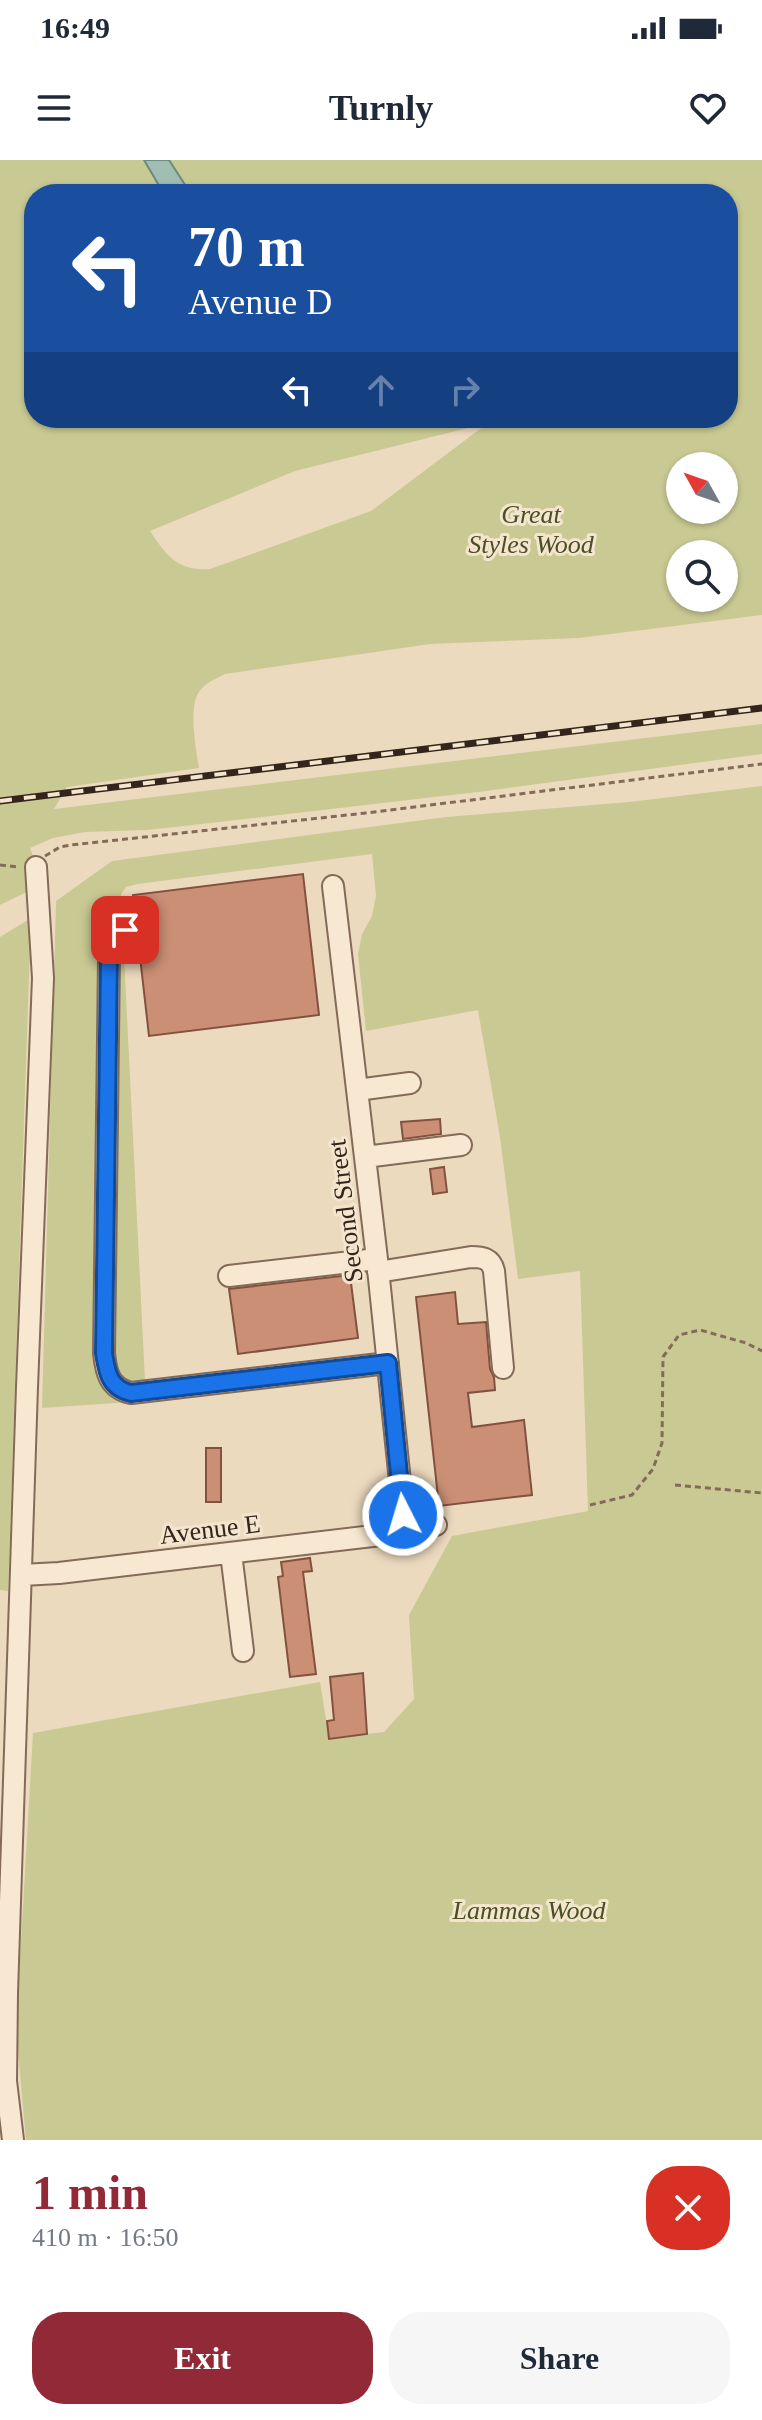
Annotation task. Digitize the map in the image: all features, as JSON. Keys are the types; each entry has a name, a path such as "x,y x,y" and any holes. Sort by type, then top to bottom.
{"street":[{"path":"13,2140 6,2081 4,2022 8,1714 22,1575 43,978 36,867"},
{"name":"Second Street","path":"333,886 405,1530"},
{"path":"125,930 114,941 109,959 104,1353 107,1375 123,1391 131,1393 388,1363"},
{"path":"357,1090 410,1083"},
{"path":"365,1157 461,1145"},
{"path":"229,1276 484,1257 494,1271 503,1368"},
{"name":"Avenue E","path":"22,1575 231,1553 436,1525"},
{"path":"231,1553 243,1651"}],"path":[{"path":"0,865 36,867 50,852 71,845 366,813 762,764"},
{"path":"590,1505 632,1495 653,1469 662,1443 663,1357 679,1335 700,1330 746,1343 762,1351"},
{"path":"675,1485 762,1493"}],"green space":[{"name":"Great Styles Wood","path":"0,160 762,160 762,615 579,638 430,644 225,674 204,686 196,699 194,729 199,768 67,787 54,809 762,724 762,754 486,791 147,830 85,832 53,838 30,848 43,884 0,905"},
{"name":"Lammas Wood","path":"762,786 762,2140 26,2140 16,2028 33,1733 320,1682 329,1738 384,1732 414,1699 409,1615 452,1536 588,1511 580,1271 518,1279 500,1137 478,1010 366,1031 358,954 376,896 372,854 138,884 126,887 121,894 146,1401 42,1408 56,901 112,861 446,817 629,802"},
{"path":"31,918 8,1591 0,1590 0,937"}],"shaded area":[{"path":"144,160 169,160 185,184 158,184"}],"building":[{"path":"303,874 319,1015 149,1036 133,895"},
{"path":"440,1119 441,1134 403,1139 401,1122"},
{"path":"444,1167 447,1192 433,1194 430,1169"},
{"path":"350,1275 358,1338 238,1354 229,1289"},
{"path":"455,1292 458,1324 486,1322 490,1369 494,1377 495,1390 468,1393 472,1427 524,1420 532,1495 439,1506 416,1297"},
{"path":"206,1448 221,1448 221,1502 206,1502"},
{"path":"310,1558 312,1571 303,1572 316,1674 290,1677 278,1577 283,1576 281,1562"},
{"path":"363,1673 367,1734 329,1739 327,1721 334,1720 330,1677"}],"railway":[{"path":"0,801 762,708"}],"route":[{"path":"125,930 114,941 109,959 104,1353 107,1375 116,1387 131,1393 388,1363 403,1515"}]}
